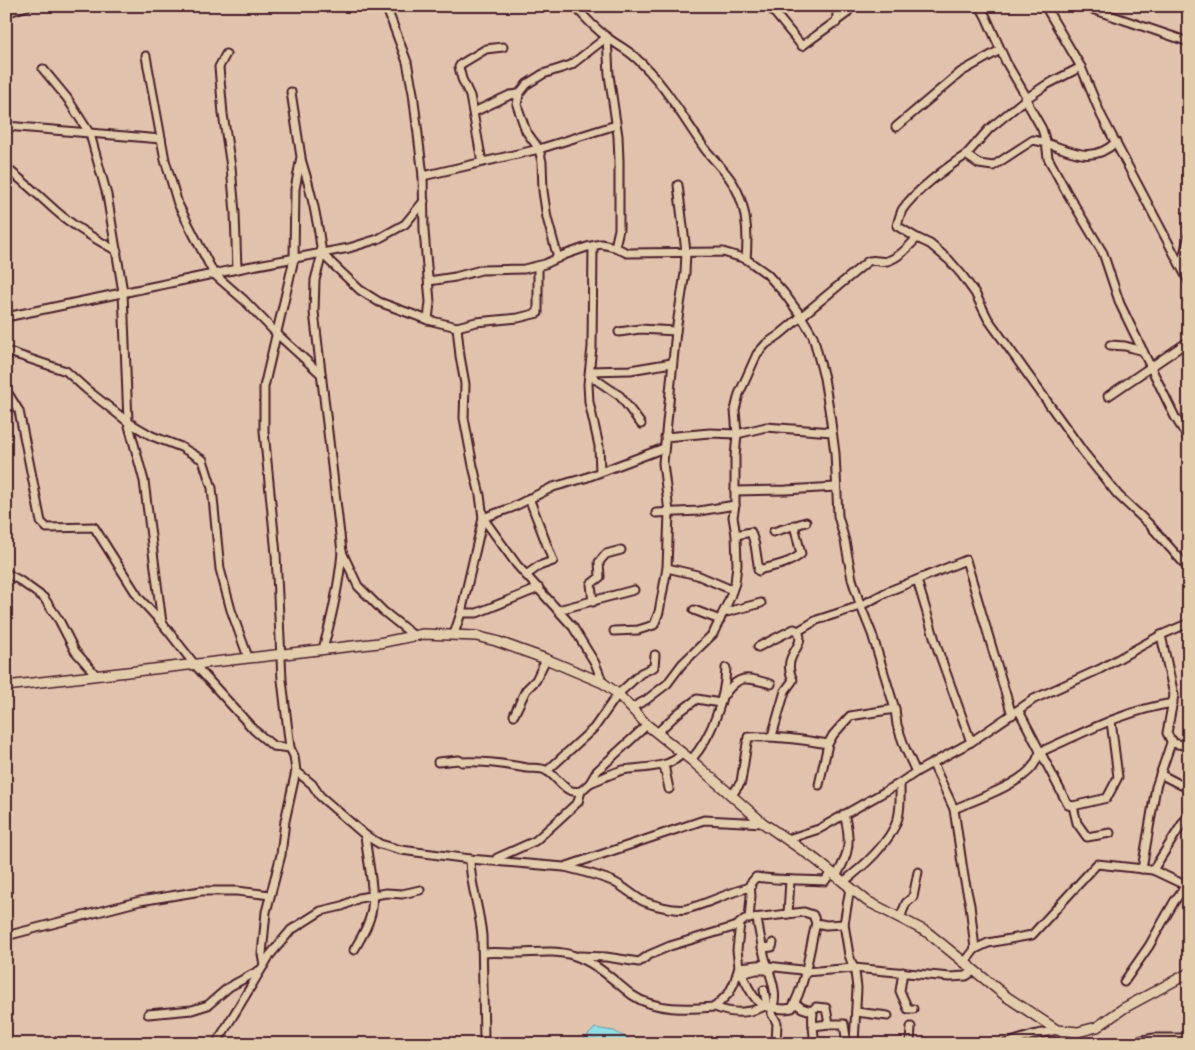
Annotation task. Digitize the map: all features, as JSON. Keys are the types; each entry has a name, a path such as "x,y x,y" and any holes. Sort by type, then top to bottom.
{"main road":[{"path":"6,686 379,643 413,635 454,634 476,636 546,659 603,683 618,694 647,725 691,760 763,823 788,839 882,910 927,932 1007,997 1057,1030 1078,1032 1097,1027 1124,1008 1189,973"}],"street":[{"path":"6,13 27,6"},
{"path":"386,6 406,62 413,92 423,176 430,302 428,320"},
{"path":"576,6 607,37 635,57 650,72 707,151 732,180 740,195 746,222 746,259"},
{"path":"769,6 802,46 836,22 851,7"},
{"path":"836,22 838,6"},
{"path":"980,6 1000,50 1042,129 1048,158 1103,253 1120,304 1175,417 1189,440"},
{"path":"1045,6 1081,67 1101,115 1189,282"},
{"path":"1082,6 1189,42"},
{"path":"558,258 547,218 539,149 526,131 517,105 520,94 527,84 543,74 572,66 607,37"},
{"path":"607,37 609,75 619,161 619,229 615,247"},
{"path":"482,162 474,112 459,67 486,49 503,46"},
{"path":"896,127 961,72 1000,50"},
{"path":"226,54 218,67 222,114 232,167 237,269"},
{"path":"146,56 161,139 178,204 214,274 322,374"},
{"path":"1081,67 1046,84 989,129 966,155 947,167 918,193 902,211 897,226 930,244 949,260 962,275 988,319 1084,453 1118,495 1148,523 1189,568"},
{"path":"43,69 67,98 90,134 107,195 123,292 128,422 144,481 162,623"},
{"path":"291,92 301,157 311,192 322,254 315,280 314,312 342,552 340,580 322,649"},
{"path":"474,112 510,95 520,94"},
{"path":"423,176 539,149 616,125"},
{"path":"6,126 161,139"},
{"path":"966,155 979,164 993,166 1033,140 1046,142 1083,155 1095,155 1107,150 1116,142"},
{"path":"263,967 262,954 266,912 281,855 285,821 296,772 294,756 290,748 280,653 276,554 264,431 264,387 294,259 295,189 301,157"},
{"path":"6,168 27,183 57,212 88,235 117,251"},
{"path":"614,631 638,630 654,624 660,612 667,568 669,512 663,463 672,363 685,273 686,252 678,185"},
{"path":"6,317 237,269 350,248 378,239 405,224 424,201"},
{"path":"1181,266 1189,235"},
{"path":"631,708 646,700 667,684 682,664 713,634 735,583 737,565 733,517 735,505 735,457 738,434 735,410 739,394 757,354 766,344 867,262 870,260 886,262 894,258 917,238"},
{"path":"429,281 456,277 481,270 538,266 602,244 615,247 627,253 724,252 746,259 767,274 801,316 813,336 824,378 835,453 838,516 846,541 852,579 860,606 872,634 895,709 902,741 916,772"},
{"path":"593,246 588,384 599,446 600,472"},
{"path":"322,254 360,290 379,302 428,320 457,327 476,322 538,314 538,266"},
{"path":"454,634 461,613 483,518 480,494 464,418 466,384 460,356 457,327"},
{"path":"619,332 640,329 676,330"},
{"path":"1108,396 1189,341"},
{"path":"1110,345 1125,346 1143,351"},
{"path":"6,351 66,371 128,422 152,436 181,447 203,460 212,488 220,569 231,610 248,657"},
{"path":"590,370 630,370 672,363"},
{"path":"590,370 595,379 620,396 641,424"},
{"path":"6,390 19,411 41,522 48,528 94,527 139,598 162,623 195,665 254,730 273,746 290,748"},
{"path":"665,437 710,433 738,434 766,427 832,432"},
{"path":"483,518 510,508 553,487 664,448"},
{"path":"735,491 836,487"},
{"path":"526,575 540,566 553,561 529,498"},
{"path":"656,513 699,512 735,505"},
{"path":"483,518 517,565 573,627 585,645 603,683"},
{"path":"773,532 806,522"},
{"path":"736,535 751,532 759,570 783,564 802,554 794,525"},
{"path":"593,602 590,584 600,577 599,562 606,554 621,550"},
{"path":"342,552 358,586 383,611 413,635"},
{"path":"758,647 794,629 798,631 817,620 860,606 966,560 1012,715"},
{"path":"667,568 696,575 732,590"},
{"path":"6,573 44,598 59,620 75,651 96,675"},
{"path":"917,580 938,650 971,742"},
{"path":"461,613 477,613 539,588"},
{"path":"558,610 634,590"},
{"path":"694,610 722,616 761,603"},
{"path":"788,839 820,829 971,742 1034,700 1100,669 1161,635 1189,623"},
{"path":"772,736 785,691 793,680 789,662 793,651 799,645 801,636 798,631"},
{"path":"1161,635 1173,687 1173,703 1167,733 1172,740 1172,744 1189,746"},
{"path":"547,771 594,728 618,694 641,673 654,667 655,655"},
{"path":"514,715 526,690 536,680 546,659"},
{"path":"691,760 698,753 709,732 721,701 726,680 726,668"},
{"path":"721,701 733,682 744,679 771,684"},
{"path":"657,733 678,713 697,700 721,701"},
{"path":"954,809 1011,784 1033,767 1040,752 1111,721 1154,706 1173,703"},
{"path":"819,785 828,744 833,734 850,716 895,709"},
{"path":"1020,711 1068,805 1073,806 1108,798 1118,777 1111,721"},
{"path":"438,762 459,760 462,762 494,762 547,771 566,788 575,793 581,791 590,783 597,771 647,725"},
{"path":"732,795 741,782 748,737 798,738 828,744"},
{"path":"1142,869 1156,787 1172,740"},
{"path":"590,783 622,771 664,765 676,759 682,753"},
{"path":"933,764 954,809 970,905 975,949"},
{"path":"664,765 669,789"},
{"path":"296,772 312,784 320,796 365,835 390,848 470,859 564,866 597,875 630,891 642,900 667,908 684,910 733,891 751,887"},
{"path":"1160,774 1189,789"},
{"path":"577,956 606,973 634,996 650,1003 679,1008 715,1007 747,1013 768,1007 774,999 768,967 753,919 750,884 756,877 790,880 840,880 870,859 893,829 898,819 900,807 900,783"},
{"path":"486,860 500,858 535,841 554,826 578,802 581,791"},
{"path":"1073,806 1077,823 1087,837 1110,833"},
{"path":"1153,870 1189,813"},
{"path":"844,814 848,829 848,846 840,880 844,924 857,988 854,1044"},
{"path":"564,866 609,853 704,820 763,823"},
{"path":"354,950 362,936 371,912 372,896 365,835"},
{"path":"1144,857 1158,860"},
{"path":"470,859 472,884 481,922 484,1038"},
{"path":"965,962 975,949 988,943 1032,936 1097,864 1153,870 1188,885 1174,902 1149,946 1124,982"},
{"path":"900,918 906,903 913,897 918,872"},
{"path":"788,914 790,880"},
{"path":"216,1044 278,944 291,930 321,911 342,906 359,898 386,893 402,894 420,890"},
{"path":"6,936 140,901 174,895 201,891 237,891 270,895"},
{"path":"483,952 540,951 639,962 649,955 670,946 737,926 740,923 745,919 809,913 815,918 816,923 805,972 792,1008 768,1007 758,1002 751,991 740,970 738,950 740,923"},
{"path":"816,923 826,925 844,924"},
{"path":"762,948 772,947 773,943"},
{"path":"148,1014 192,1010 208,1004 230,987 263,967"},
{"path":"740,970 768,967 805,972 854,968 950,977 966,976 974,971"},
{"path":"715,1007 729,993 740,970"},
{"path":"903,972 900,991 908,1009 913,1009"},
{"path":"764,990 768,1007 777,1023 776,1044"},
{"path":"795,1003 802,1008 811,1010 816,1007 826,1008 829,1024"},
{"path":"811,1010 815,1033 814,1044"},
{"path":"856,1012 888,1016"},
{"path":"813,1026 844,1024 847,1044"},
{"path":"910,1044 911,1027"},
{"path":"1005,1044 1024,1041 1034,1035 1057,1030"},
{"path":"1120,1044 1138,1040 1163,1041 1189,1038"}],"water":[{"path":"595,1028 614,1031 638,1044 579,1044"}]}
